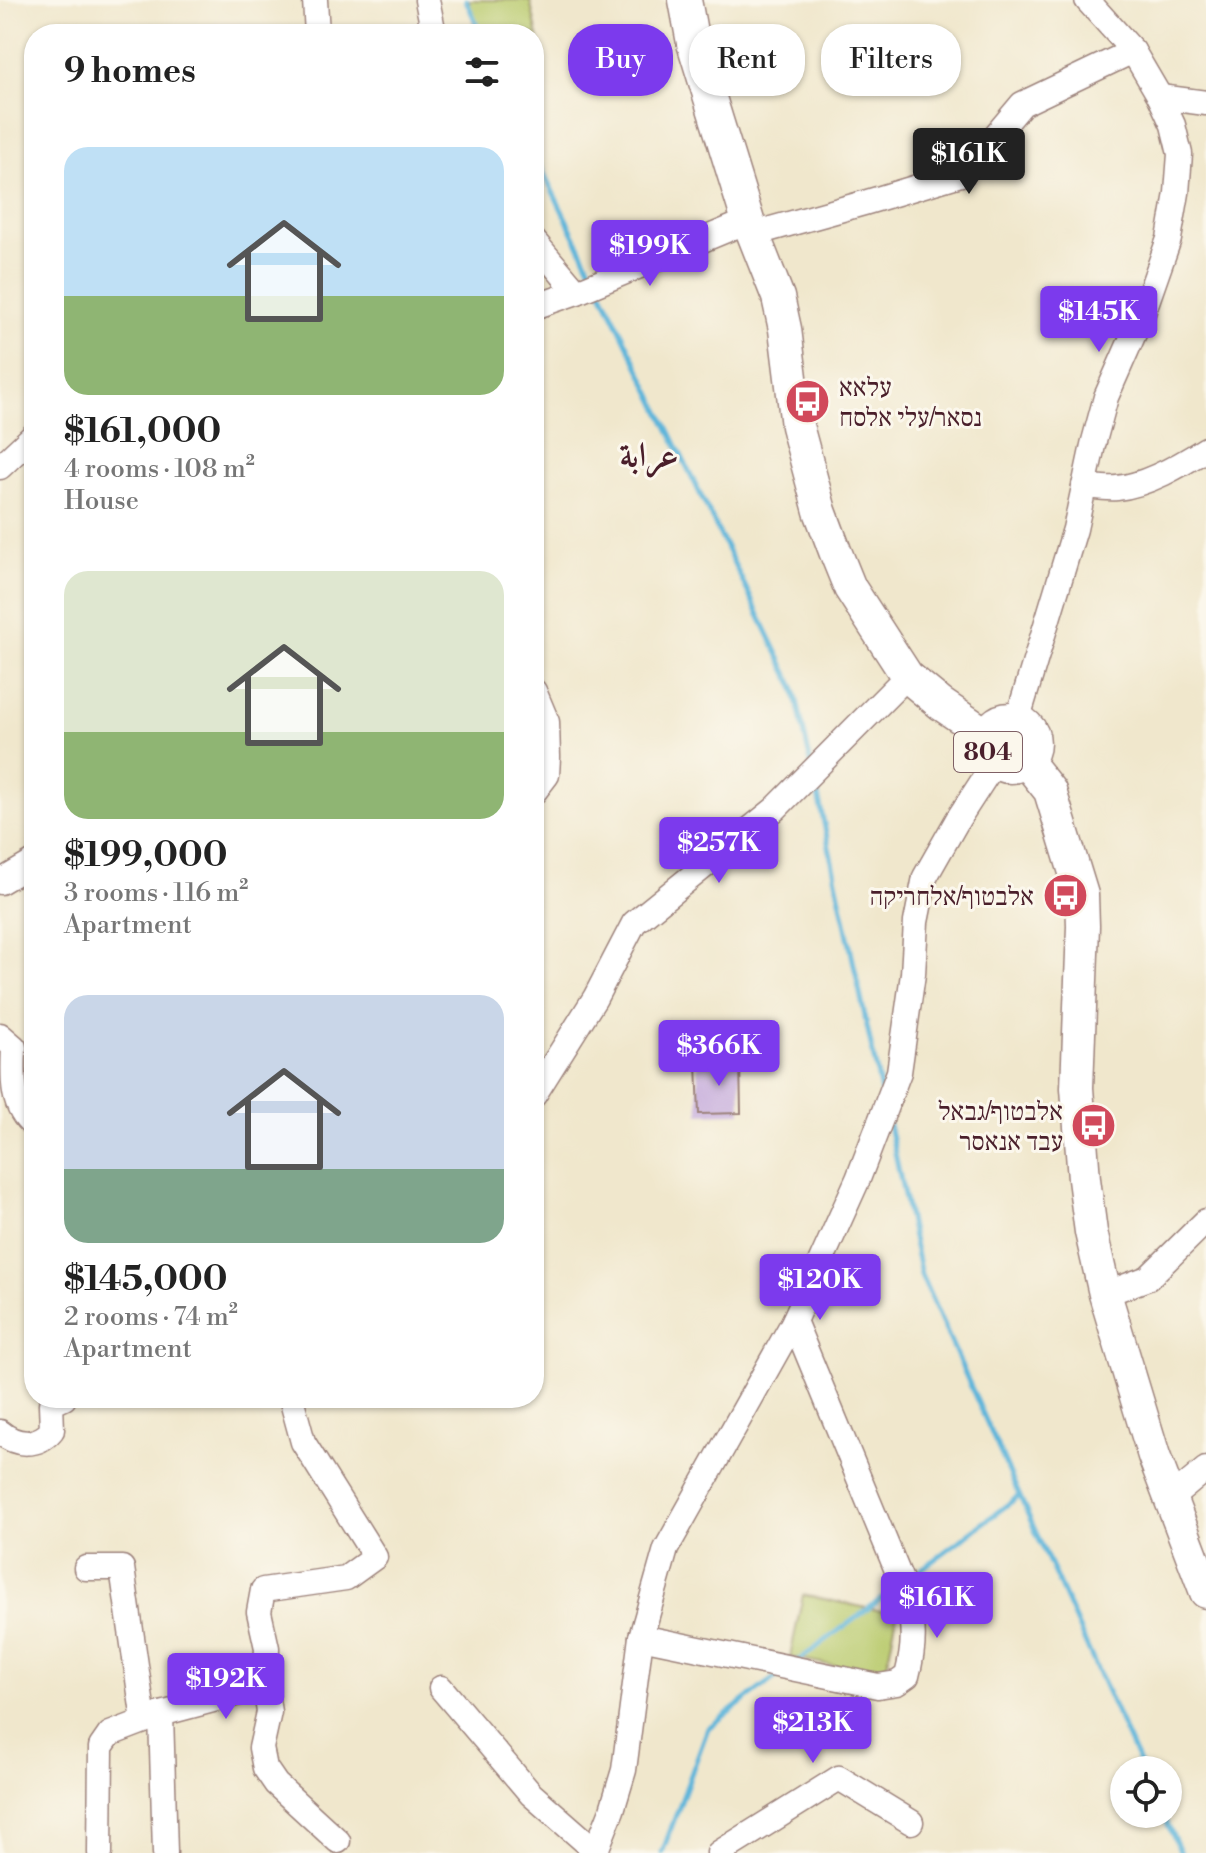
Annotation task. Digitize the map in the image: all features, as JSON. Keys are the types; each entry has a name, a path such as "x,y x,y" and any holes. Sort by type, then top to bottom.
{"main road":[{"name":"804","path":"685,0 693,43 750,228 778,297 797,426 820,511 850,588 907,676 1050,791 1082,895 1077,1088 1091,1232 1105,1294 1154,1456 1206,1592"},
{"name":"804","path":"1003,753 1034,749 1029,728 1017,721"}],"street":[{"path":"315,0 316,24"},
{"path":"427,0 432,24"},
{"path":"1017,721 1071,544 1106,397 1143,313 1169,239 1177,193 1180,154 1173,125 1160,97 1133,51 1087,0"},
{"path":"544,304 750,228 864,203 964,173 1022,104 1133,51"},
{"path":"1160,97 1206,103"},
{"path":"544,253 577,292"},
{"path":"0,466 24,444"},
{"path":"1084,486 1119,488 1152,478 1206,449"},
{"path":"544,1079 595,998 634,923 775,809 907,676"},
{"path":"544,715 548,757 544,779"},
{"path":"441,1688 531,1794 596,1852 624,1770 641,1637 666,1549 794,1321 858,1179 899,1072 913,974 916,922 925,877 958,819 1003,753"},
{"path":"0,882 24,868"},
{"path":"0,1035 14,1047 13,1081 24,1117"},
{"path":"1105,1294 1148,1278 1206,1221"},
{"path":"641,1637 878,1686 897,1683 907,1676 913,1652 913,1625 908,1597 794,1321"},
{"path":"0,1432 15,1442 45,1439 52,1430 51,1408"},
{"path":"294,1408 303,1442 375,1557 346,1578 263,1590 259,1612 267,1648 265,1686 269,1712 261,1748 265,1768 276,1784 338,1841"},
{"path":"1169,1500 1206,1469"},
{"path":"86,1568 122,1568 152,1717 165,1853"},
{"path":"100,1853 101,1747 110,1734 152,1717 265,1686"},
{"path":"719,1853 839,1778 911,1822"}],"green space":[{"path":"469,0 530,0 535,24 474,24"},
{"path":"803,1595 897,1614 885,1676 790,1657"}],"building":[{"path":"740,1062 741,1113 699,1114 697,1063"}],"waterway":[{"path":"466,0 477,24"},
{"path":"544,174 594,276"},
{"path":"600,288 794,687 811,764"},
{"path":"815,781 881,1092"},
{"path":"889,1125 921,1275 1136,1756"},
{"path":"907,1580 1019,1496"},
{"path":"798,1661 896,1588"},
{"path":"662,1853 708,1728 780,1674"},
{"path":"1169,1828 1181,1853"}],"place":[{"name":"עלאא נסאר/עלי אלסח","path":"808,402"},
{"name":"אלבטוף/אלחריקה","path":"1065,896"},
{"name":"אלבטוף/גבאל עבד אנאסר","path":"1094,1126"}],"district":[{"name":"عرابة","path":"649,454"}]}
